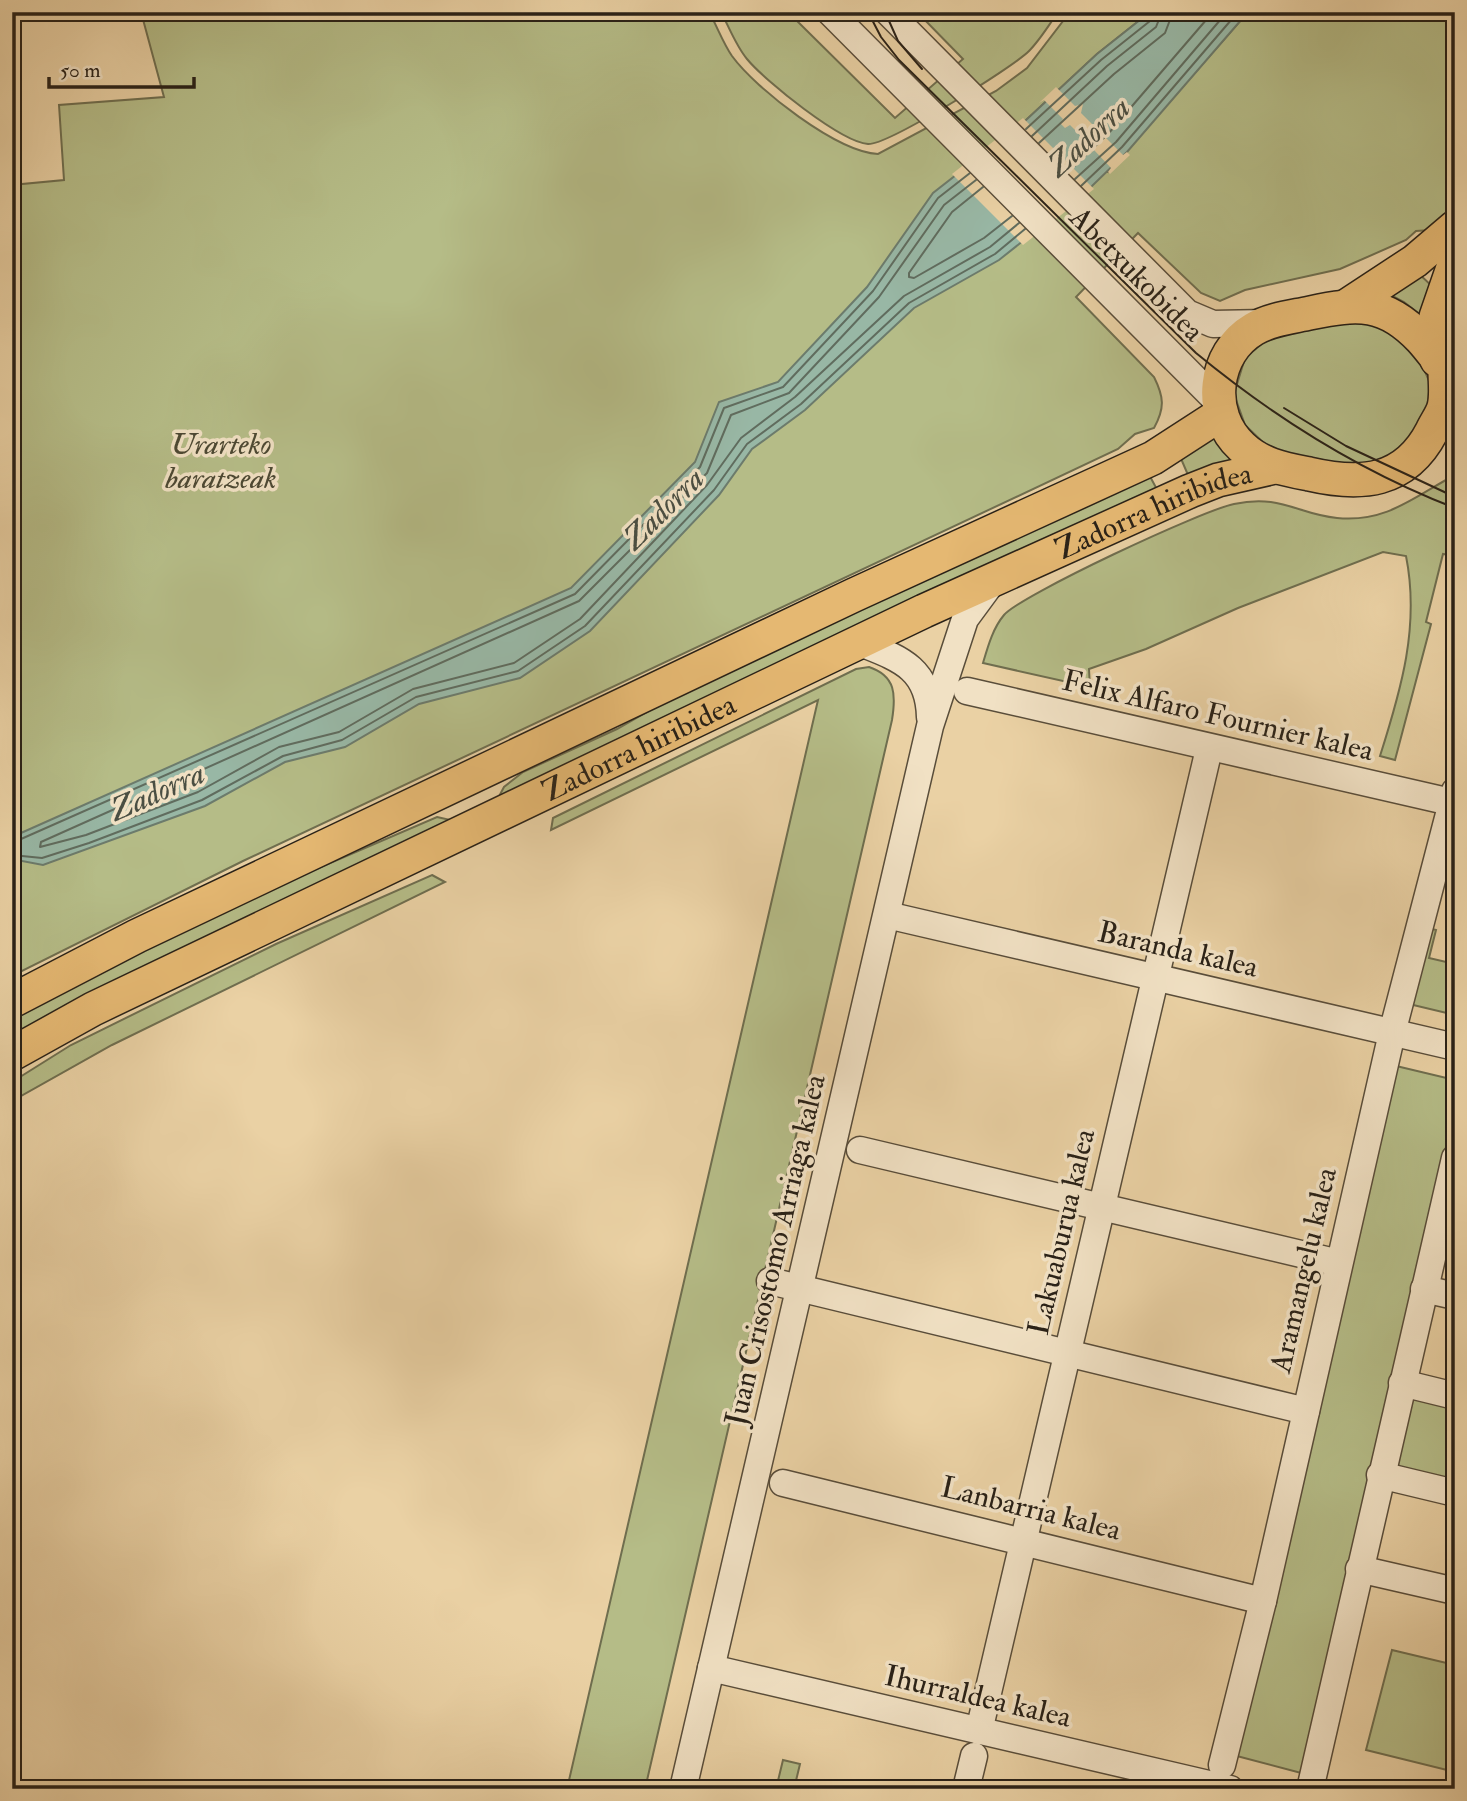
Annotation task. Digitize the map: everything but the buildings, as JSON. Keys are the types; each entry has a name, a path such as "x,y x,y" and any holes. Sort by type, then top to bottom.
{"main road":[{"path":"1220,409 1223,363 1241,339 1266,323 1348,305 1415,261 1455,227"},
{"name":"Zadorra hiribidea","path":"12,1000 162,924 854,595 1153,458 1220,409 1229,432 1241,446 1275,467 1337,481 1383,477 1408,462 1423,448 1444,408 1446,370 1436,317 1455,262"},
{"path":"1348,305 1385,311 1396,318 1421,339 1446,370"},
{"path":"1408,462 1455,443"},
{"name":"Zadorra hiribidea","path":"12,1054 93,1009 995,578 1190,491 1275,467"}],"street":[{"name":"Abetxukobidea","path":"830,12 1180,363 1220,409"},
{"name":"Abetxukobidea","path":"888,12 1187,313 1200,320 1227,325 1266,323"},
{"name":"Juan Crisostomo Arriaga kalea","path":"684,1789 930,726 965,619 995,578"},
{"name":"Juan Crisostomo Arriaga kalea","path":"858,642 900,659 918,676 930,702 930,726"},
{"name":"Felix Alfaro Fournier kalea","path":"967,691 1209,749 1454,799"},
{"name":"Lakuaburua kalea","path":"966,1789 1209,749"},
{"name":"Aramangelu kalea","path":"1226,1777 1263,1601 1392,1033 1454,799"},
{"name":"Baranda kalea","path":"887,915 1455,1048"},
{"path":"860,1150 1339,1263"},
{"path":"1311,1786 1380,1475 1455,1158"},
{"path":"770,1281 1066,1355 1306,1411"},
{"path":"1424,1289 1455,1296"},
{"path":"1402,1383 1455,1396"},
{"path":"1380,1475 1455,1493"},
{"name":"Lanbarria kalea","path":"783,1482 1263,1601"},
{"path":"1359,1569 1455,1591"},
{"name":"Ihurraldea kalea","path":"711,1668 976,1743 1226,1777"}],"green space":[{"name":"Urarteko baratzeak","path":"141,12 709,12 732,56 743,70 778,101 820,131 861,151 878,154 996,91 1027,68 1070,12 1150,12 1097,54 1025,121 1108,172 1248,12 1455,12 1455,204 1431,230 1416,231 1406,240 1340,269 1245,290 1220,301 1201,293 1138,233 1076,297 1154,377 1162,403 1154,428 1135,434 1118,449 243,861 12,976 12,185 64,180 59,105 164,97"},
{"path":"721,12 788,12 895,118 963,59 917,12 1058,12 1041,37 1018,60 950,104 899,132 868,144 856,141 823,122 756,69 743,54"},
{"path":"1416,271 1434,288 1426,319 1404,302 1383,291"},
{"path":"1363,320 1389,329 1420,360 1430,383 1427,409 1401,452 1372,466 1350,465 1272,451 1245,425 1234,394 1245,358 1264,342 1287,333"},
{"path":"1213,431 1238,464 1191,482 1179,454"},
{"path":"1146,469 1160,495 496,802 504,787 523,772 617,729 741,658"},
{"path":"1455,475 1455,556 1443,554 1426,622 1431,624 1395,760 1380,756 1406,658 1411,608 1406,556 1383,552 1238,608 1146,649 1089,669 1090,687 983,663 997,626 1004,615 1017,605 1114,554 1187,521 1234,504 1264,501 1337,518 1371,516 1400,506"},
{"path":"869,667 889,681 894,695 892,720 645,1789 567,1789 818,700 551,830 553,818 856,669"},
{"path":"437,817 455,821 12,1045 12,1011 272,888"},
{"path":"432,875 445,882 112,1045 12,1101 12,1082 71,1045 276,944"},
{"path":"1428,928 1436,930 1429,958 1455,964 1455,1015 1409,1004"},
{"path":"1392,1065 1455,1080 1455,1132 1305,1774 1233,1755"},
{"path":"1408,1392 1455,1403 1455,1485 1390,1469"},
{"path":"1392,1650 1455,1665 1455,1772 1366,1750"},
{"path":"783,1760 800,1764 794,1789 776,1789"}],"water":[{"name":"Zadorra","path":"1150,12 1248,12 1127,152 1092,186 999,260 914,308 805,410 752,449 719,495 590,631 520,678 419,704 345,747 285,762 205,806 43,865 17,860 12,863 12,837 571,588 695,462 719,402 778,382 867,287 933,193 1025,121 1097,54"}],"pier":[{"path":"1056,87 1075,106 1083,104 1081,113 1099,131 1107,129 1106,138 1123,155 1127,152 1130,155 1110,174 1108,172 1111,168 1094,150 1091,153 1085,147 1088,143 1070,125 1065,128 1060,123 1063,119 1044,100 1039,103"},
{"path":"1023,118 1094,189 1023,245 952,174"}],"tram line":[{"path":"868,12 881,37 899,60 1196,353 1256,399 1319,441 1385,477 1455,508"},
{"path":"885,12 898,41 922,69"},
{"path":"1284,408 1346,446 1455,497"}]}
